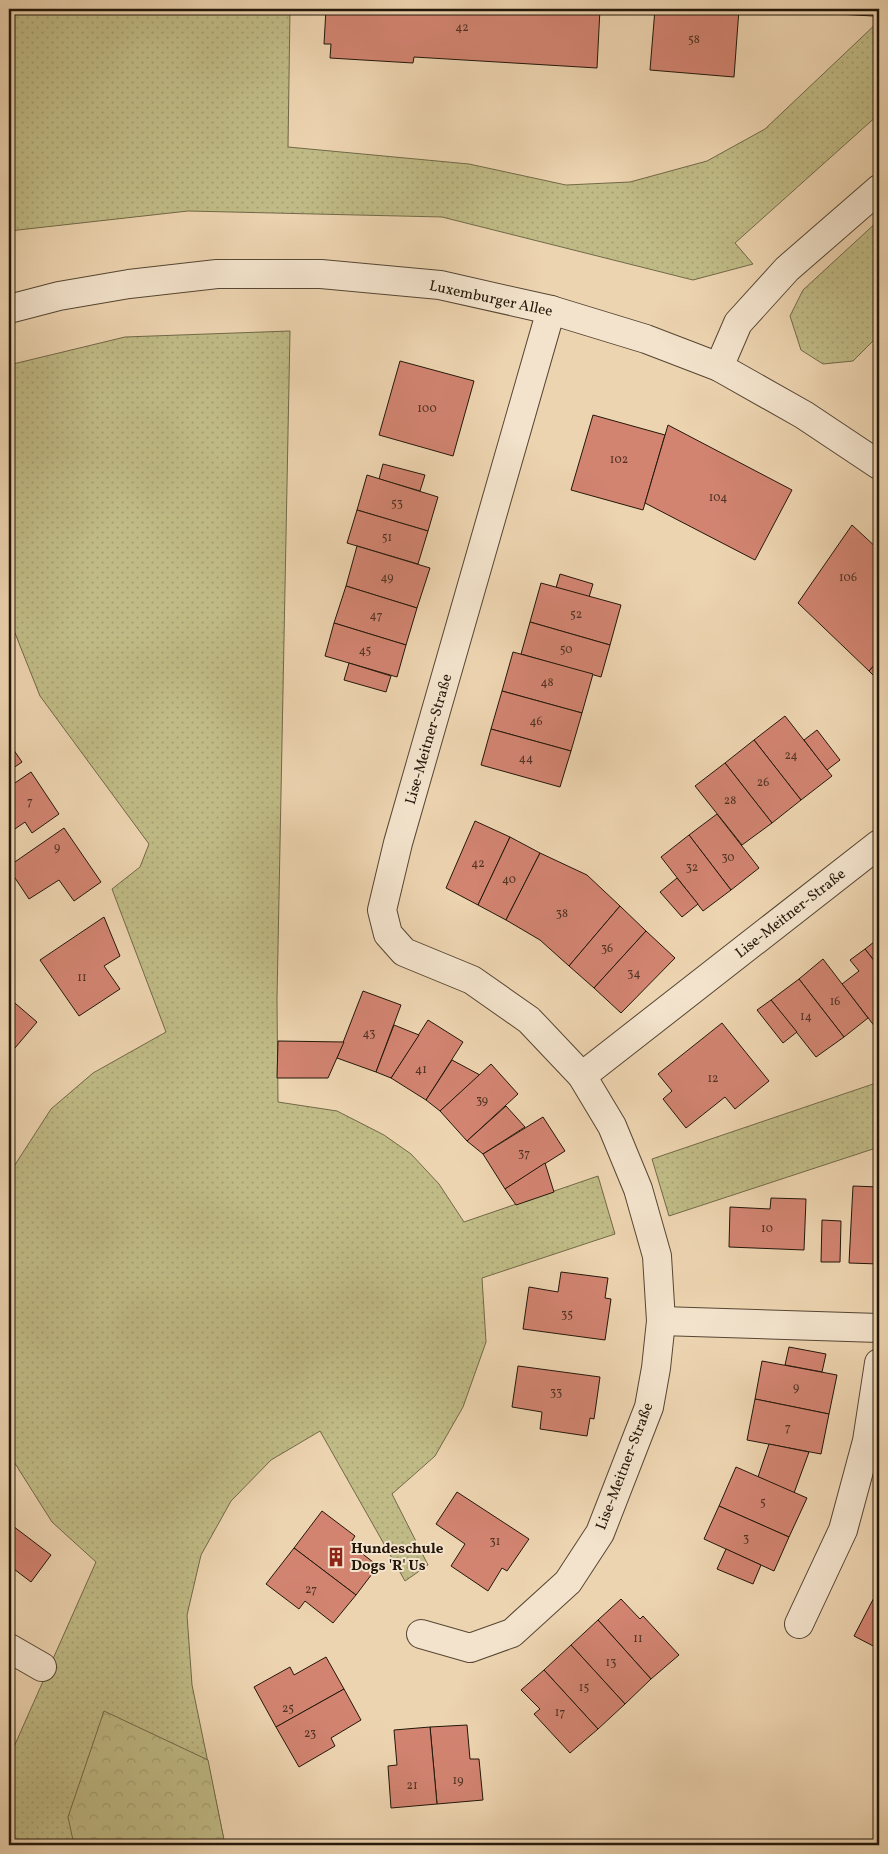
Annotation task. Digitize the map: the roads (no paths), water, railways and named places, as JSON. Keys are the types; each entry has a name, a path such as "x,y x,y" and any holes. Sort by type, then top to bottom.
{"street":[{"path":"719,367 738,323 781,276 879,189"},
{"name":"Luxemburger Allee","path":"9,309 59,296 128,284 217,274 321,274 440,285 551,310 646,339 719,367 804,415 879,465"},
{"name":"Lise-Meitner-Straße","path":"421,1634 470,1648 512,1633 568,1582 600,1533 649,1407 656,1368 661,1321 657,1256 638,1189 612,1126 582,1076 529,1020 472,980 404,952 388,934 382,910 398,843 551,310"},
{"name":"Lise-Meitner-Straße","path":"582,1076 879,844"},
{"path":"661,1321 879,1328"},
{"path":"799,1624 843,1530 867,1441 879,1362"},
{"path":"9,1648 42,1667"}],"place":[{"name":"Hundeschule Dogs 'R' Us","path":"336,1557"}]}
